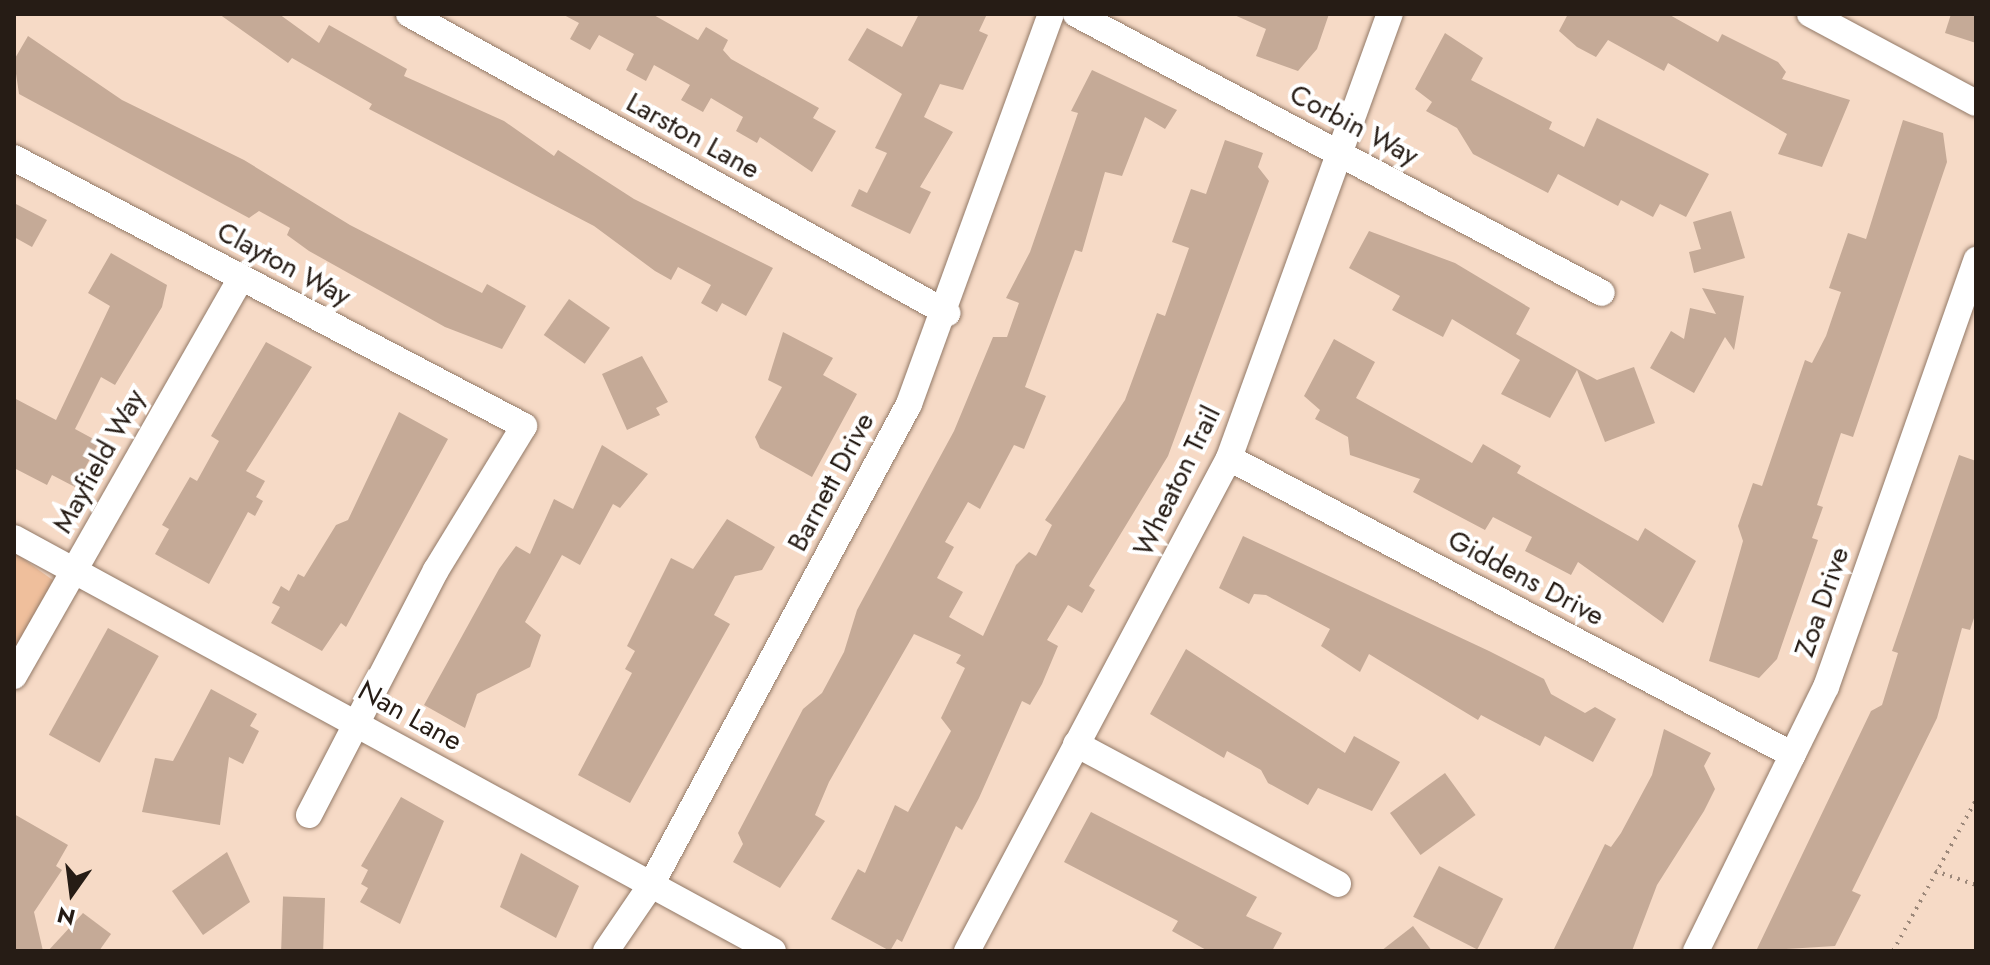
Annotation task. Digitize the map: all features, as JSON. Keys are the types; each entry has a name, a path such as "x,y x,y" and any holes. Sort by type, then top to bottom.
{"street":[{"name":"Larston Lane","path":"409,14 947,313"},
{"name":"Barnett Drive","path":"606,951 651,885 909,404 947,313 1051,14"},
{"name":"Corbin Way","path":"1076,14 1602,293"},
{"name":"Wheaton Trail","path":"967,951 1229,458 1390,14"},
{"path":"1810,14 1976,103"},
{"name":"Clayton Way","path":"14,158 524,426 355,722"},
{"name":"Zoa Drive","path":"1696,951 1826,687 1976,260"},
{"name":"Mayfield Way","path":"14,676 241,278"},
{"name":"Giddens Drive","path":"1229,458 1793,755"},
{"name":"Nan Lane","path":"14,538 773,951"},
{"path":"309,815 355,722"},
{"path":"1076,744 1338,884"}],"path":[{"path":"1893,951 1976,800"},
{"path":"1935,871 1976,885"}],"shaded area":[{"path":"14,552 54,581 14,663"}],"building":[{"path":"219,14 279,14 319,43 329,25 407,69 404,76 504,121 554,156 558,150 634,199 773,268 746,316 722,303 717,312 701,303 711,285 678,267 671,280 594,226 369,109 372,104 292,58 288,63"},
{"path":"562,14 652,14 698,40 706,27 728,40 723,50 731,59 819,108 813,118 836,131 812,172 760,137 757,143 736,131 743,117 711,98 703,112 681,100 690,85 654,65 646,81 626,70 634,54 599,35 590,50 570,39 579,23"},
{"path":"919,14 987,14 979,31 988,35 963,90 940,84 924,117 953,132 920,187 931,192 910,234 851,206 859,189 867,193 887,153 875,148 902,94 848,60 867,28 902,47"},
{"path":"1232,14 1329,14 1317,49 1298,71 1256,56 1266,29"},
{"path":"1568,14 1668,14 1718,42 1722,34 1778,62 1786,72 1782,79 1850,100 1822,167 1778,154 1787,134 1668,63 1664,71 1608,40 1596,57 1577,47 1559,31"},
{"path":"1951,14 1976,14 1976,43 1945,33"},
{"path":"1445,33 1483,58 1471,80 1552,122 1549,129 1584,147 1597,118 1709,174 1686,217 1660,204 1653,217 1621,200 1618,206 1558,174 1548,193 1473,154 1457,128 1426,111 1432,102 1415,89"},
{"path":"28,36 122,100 244,160 350,225 482,293 487,284 526,306 502,349 445,327 309,251 287,235 290,228 259,211 249,218 19,94 14,60"},
{"path":"1092,70 1177,110 1165,129 1145,117 1122,176 1105,172 1082,252 1075,250 1025,387 1046,396 1024,449 1014,445 980,509 968,502 945,542 954,547 937,578 963,592 949,617 983,636 1016,565 1029,552 1036,556 1052,525 1045,520 1125,400 1157,313 1165,316 1189,248 1172,242 1191,189 1206,194 1225,140 1263,153 1258,167 1269,181 1168,456 1089,586 1095,590 1082,613 1068,605 1047,640 1058,646 1042,684 1030,705 1022,701 979,798 962,830 956,826 902,942 897,939 890,951 831,919 858,869 865,873 895,805 908,812 951,731 941,718 965,668 956,663 961,655 914,634 829,782 815,815 825,821 780,888 733,862 743,844 738,833 803,709 822,693 844,652 857,610 954,431 993,337 1007,337 1019,303 1006,298 1030,252 1078,113 1071,111"},
{"path":"1903,120 1943,133 1947,162 1853,437 1841,433 1817,505 1823,507 1812,538 1818,540 1777,659 1759,678 1709,661 1743,541 1738,526 1753,483 1762,486 1805,360 1812,363 1826,336 1841,292 1829,288 1848,233 1866,239"},
{"path":"14,203 47,220 32,247 14,237"},
{"path":"1731,211 1745,258 1694,273 1689,252 1701,249 1693,222"},
{"path":"1369,231 1455,263 1530,308 1516,334 1597,380 1634,367 1655,423 1605,442 1577,370 1550,418 1501,394 1520,360 1452,319 1443,337 1392,310 1400,296 1349,268"},
{"path":"111,253 167,285 162,307 115,385 101,377 75,429 99,442 75,487 52,475 47,485 14,468 14,398 56,420 110,306 88,293"},
{"path":"1702,288 1744,296 1734,350 1725,337 1694,393 1650,368 1671,331 1684,339 1690,308 1716,314"},
{"path":"569,299 610,328 585,364 544,335"},
{"path":"783,332 833,358 823,375 857,394 812,477 760,448 755,437 782,387 768,380"},
{"path":"1334,339 1375,362 1356,398 1472,463 1483,444 1521,466 1517,473 1638,541 1645,528 1696,561 1663,623 1578,562 1571,575 1525,551 1532,537 1493,517 1485,530 1413,492 1420,479 1350,455 1348,437 1315,419 1320,410 1304,396"},
{"path":"266,342 312,367 246,471 265,481 256,497 263,501 255,516 248,512 209,584 155,554 169,529 162,525 190,477 197,481 219,441 211,436"},
{"path":"642,356 668,402 656,408 660,415 627,430 602,374"},
{"path":"399,412 448,439 346,627 341,623 322,651 271,623 280,607 272,603 281,586 289,591 298,574 304,577 336,525 348,520"},
{"path":"602,445 648,474 620,508 613,504 580,565 562,555 525,622 541,635 530,667 477,694 465,728 424,705 499,569 516,546 530,554 554,499 573,509"},
{"path":"1959,455 1976,461 1976,612 1970,630 1962,628 1937,718 1852,891 1861,895 1835,946 1756,951 1871,711 1882,705 1898,653 1892,651"},
{"path":"727,519 775,547 762,570 735,576 714,615 730,624 630,803 578,775 632,673 625,669 635,651 627,646 671,558 693,569"},
{"path":"1243,536 1544,679 1551,694 1585,713 1595,707 1616,719 1593,762 1545,736 1540,746 1481,715 1478,720 1369,654 1360,672 1321,646 1330,629 1266,595 1254,594 1249,604 1219,588"},
{"path":"108,628 159,656 100,763 49,735"},
{"path":"1186,649 1345,753 1354,736 1400,762 1372,811 1318,788 1308,805 1268,783 1261,770 1227,751 1224,758 1150,714"},
{"path":"211,689 257,714 250,726 259,731 243,764 229,757 220,825 142,812 155,758 173,761"},
{"path":"1664,729 1711,753 1704,766 1715,789 1704,811 1657,885 1632,951 1553,951 1605,844 1611,847 1621,833 1652,775"},
{"path":"1445,773 1476,815 1421,855 1390,813"},
{"path":"401,797 444,821 400,924 360,902 368,888 361,884 368,870 361,866"},
{"path":"1091,812 1257,897 1246,916 1282,933 1272,951 1208,951 1172,931 1178,921 1064,862"},
{"path":"14,814 68,845 56,866 62,870 34,912 43,951 14,951"},
{"path":"227,852 250,902 203,935 172,891"},
{"path":"521,853 579,886 556,938 500,907"},
{"path":"1439,866 1503,899 1477,949 1413,917"},
{"path":"283,897 325,898 323,951 281,950"},
{"path":"83,913 111,934 99,951 48,951"},
{"path":"1413,926 1432,951 1381,951"}]}
